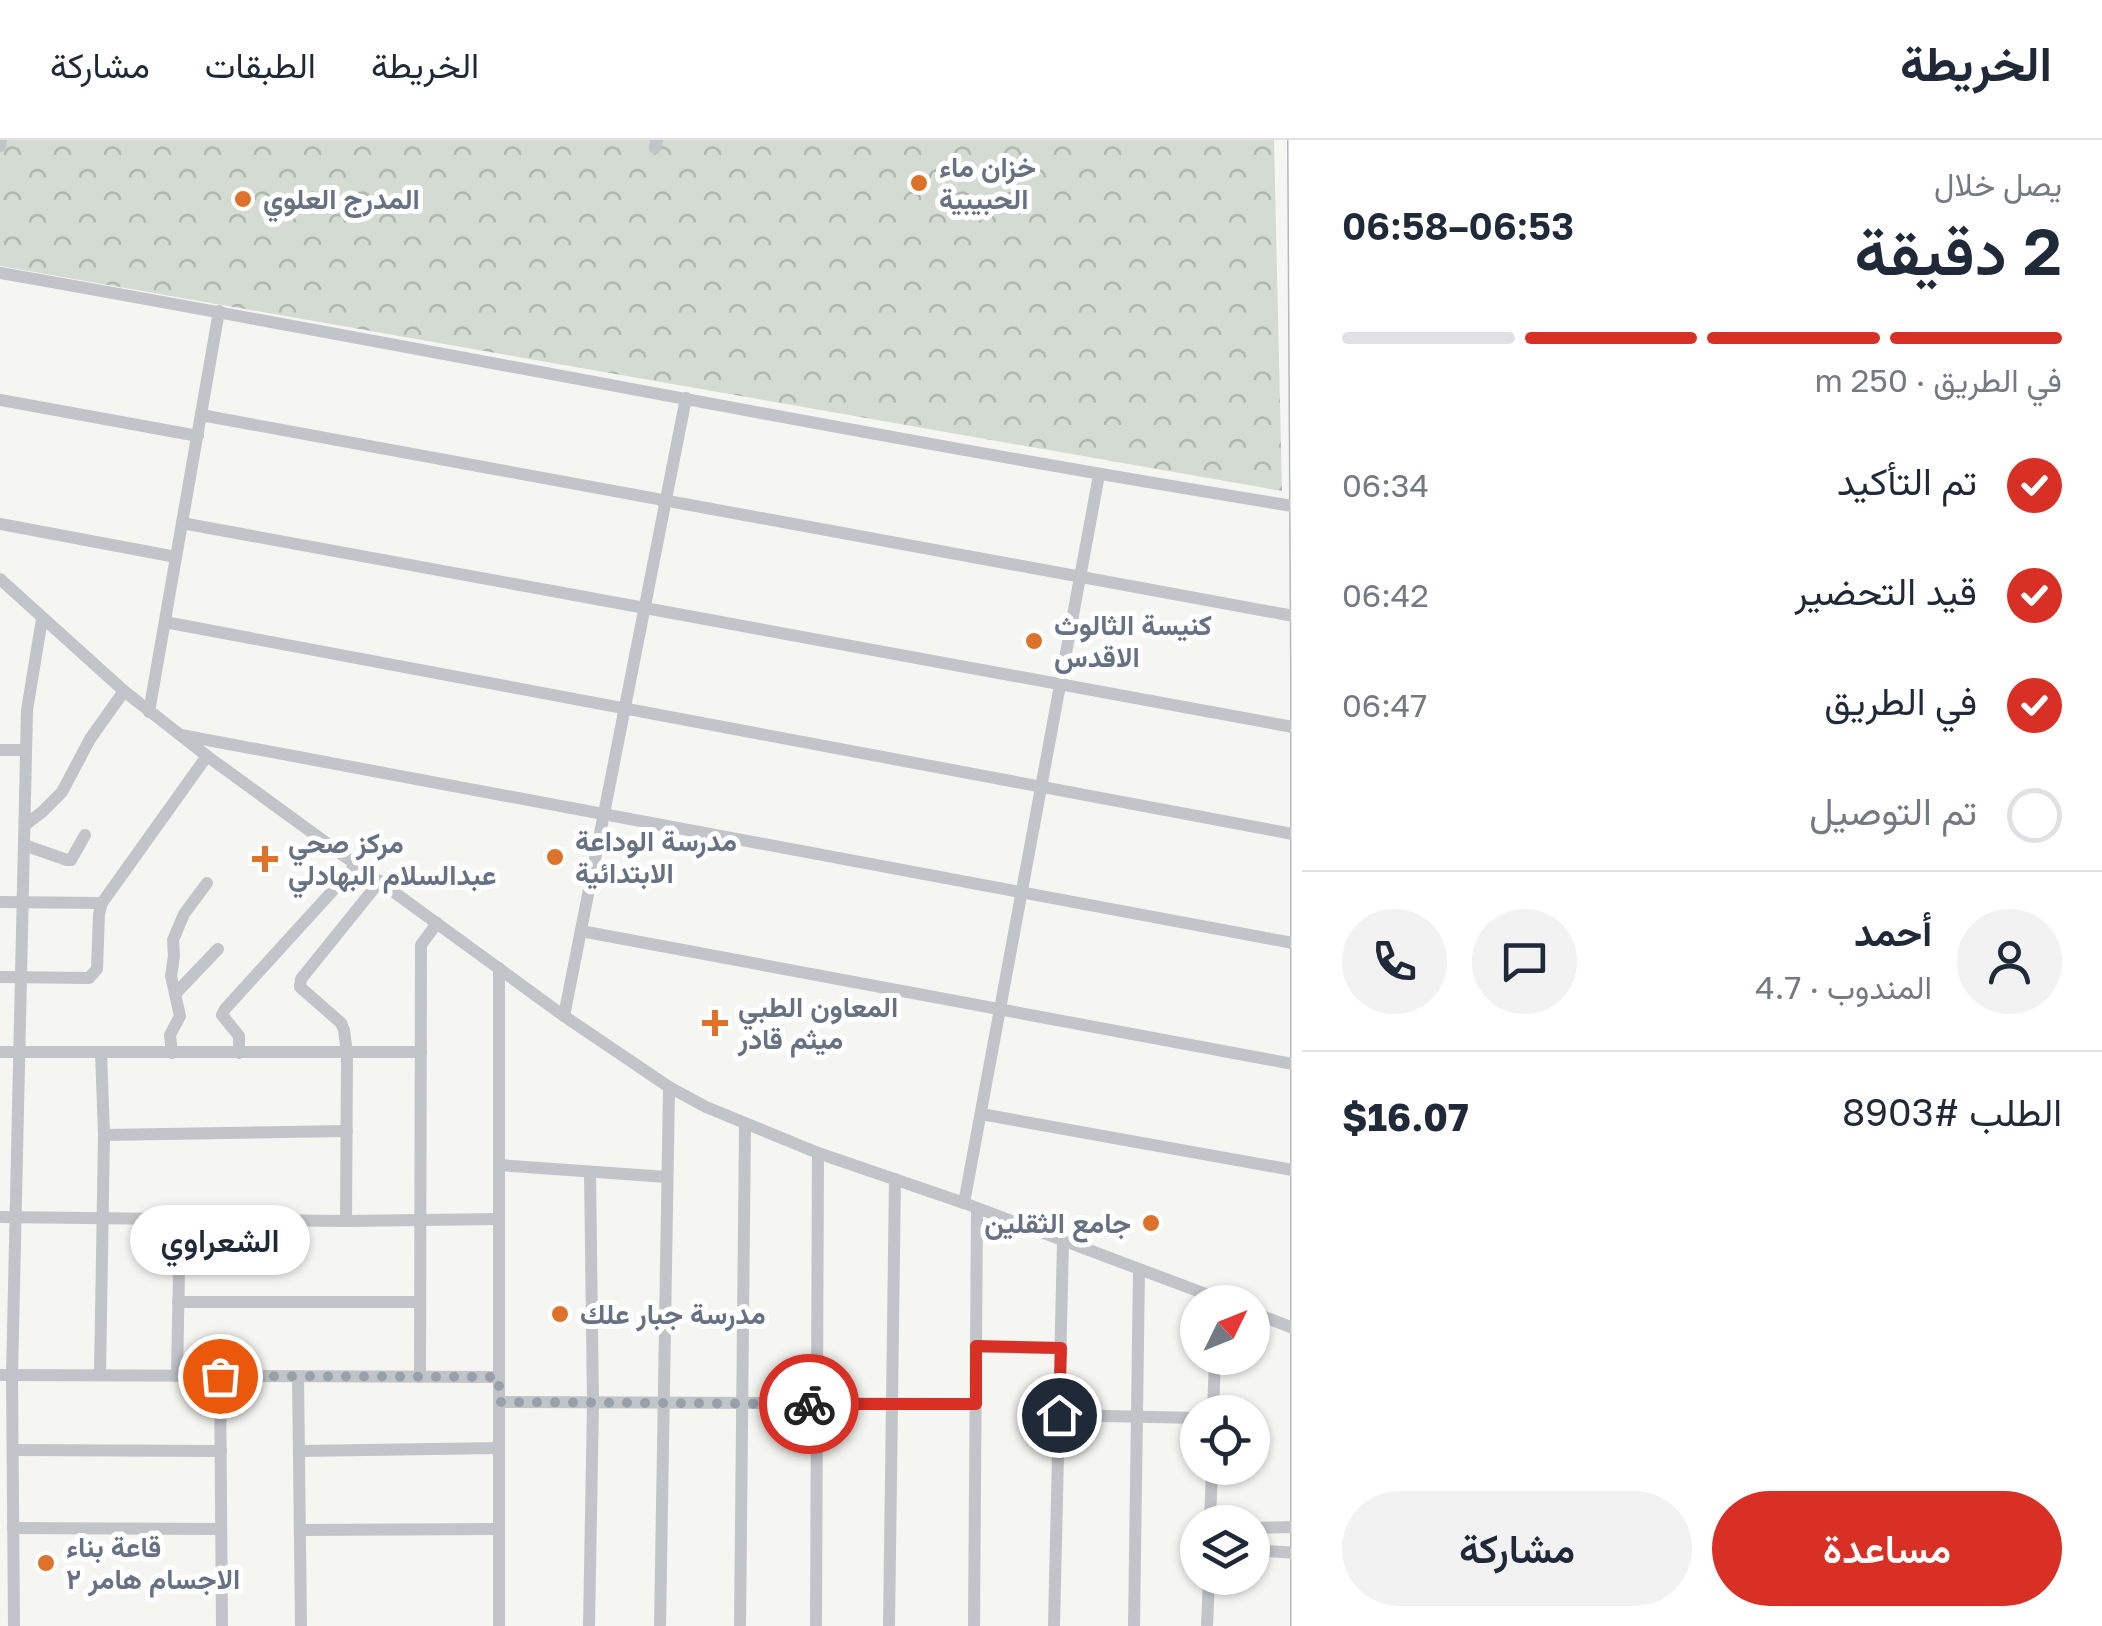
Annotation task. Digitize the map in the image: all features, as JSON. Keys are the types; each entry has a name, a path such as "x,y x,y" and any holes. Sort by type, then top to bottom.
{"main road":[{"path":"1296,140 1301,682 1299,1626"}],"street":[{"path":"0,273 1100,475 1299,507"},
{"path":"149,712 220,311"},
{"path":"564,1016 686,398"},
{"path":"0,400 198,436"},
{"path":"201,415 1299,618"},
{"path":"974,1626 976,1346 970,1206 981,1114 1100,475"},
{"path":"182,522 1298,728"},
{"path":"0,524 176,557"},
{"path":"0,580 124,691 206,756 564,1016 669,1087 746,1124 818,1152 1180,1286"},
{"path":"14,1626 14,1450 6,1375 17,1217 27,710 42,619"},
{"path":"165,622 1298,835"},
{"path":"25,825 62,792 90,740 124,691"},
{"path":"179,735 1298,944"},
{"path":"0,750 26,750"},
{"path":"0,977 89,978 94,974 102,903 206,756"},
{"path":"24,845 71,860 86,835"},
{"path":"239,1053 238,1036 222,1015 225,1009 357,864"},
{"path":"346,1221 344,1030 300,987 301,979 380,881"},
{"path":"172,1052 170,1035 180,1016 171,976 174,934 207,883"},
{"path":"0,902 102,903"},
{"path":"420,1376 421,945 437,922"},
{"path":"581,931 1298,1064"},
{"path":"176,993 218,949"},
{"path":"499,968 499,1626"},
{"path":"0,1052 421,1052"},
{"path":"100,1376 104,1218 101,1052"},
{"path":"660,1626 669,1087"},
{"path":"981,1114 1298,1172"},
{"path":"740,1626 746,1124"},
{"path":"104,1135 346,1131"},
{"path":"816,1626 818,1152"},
{"path":"499,1166 668,1178"},
{"path":"590,1172 590,1626"},
{"path":"889,1626 895,1179"},
{"path":"0,1217 499,1219"},
{"path":"177,1376 180,1220"},
{"path":"1054,1626 1063,1241"},
{"path":"1134,1626 1139,1270"},
{"path":"178,1302 420,1302"},
{"path":"1270,1319 1298,1330"},
{"path":"976,1346 1061,1348"},
{"path":"6,1375 499,1377"},
{"path":"220,1376 222,1626"},
{"path":"298,1376 301,1626"},
{"path":"499,1402 976,1404"},
{"path":"1059,1415 1180,1417"},
{"path":"299,1451 499,1448"},
{"path":"14,1450 221,1452"},
{"path":"1270,1528 1298,1527"},
{"path":"12,1528 222,1529"},
{"path":"300,1530 499,1529"},
{"path":"1270,1551 1298,1553"},
{"path":"1207,1626 1208,1595"}],"green space":[{"path":"0,140 1274,140 1282,491 0,266"}],"way so far":[{"path":"220,1376 499,1377 499,1402 809,1404"}],"place":[{"name":"خزان ماء الحبيبية","path":"919,183"},
{"name":"المدرج العلوي","path":"243,199"},
{"name":"كنيسة الثالوث الاقدس","path":"1034,641"},
{"name":"مدرسة الوداعة الابتدائية","path":"555,857"},
{"name":"مركز صحي عبدالسلام البهادلي","path":"265,859"},
{"name":"المعاون الطبي ميثم قادر","path":"715,1023"},
{"name":"جامع الثقلين","path":"1151,1223"},
{"name":"مدرسة جبار علك","path":"560,1314"},
{"name":"الشعراوي","path":"220,1376"},
{"name":"قاعة بناء الاجسام هامر ٢","path":"46,1563"}],"route":[{"path":"809,1404 976,1404 976,1346 1061,1348 1059,1415"}]}
